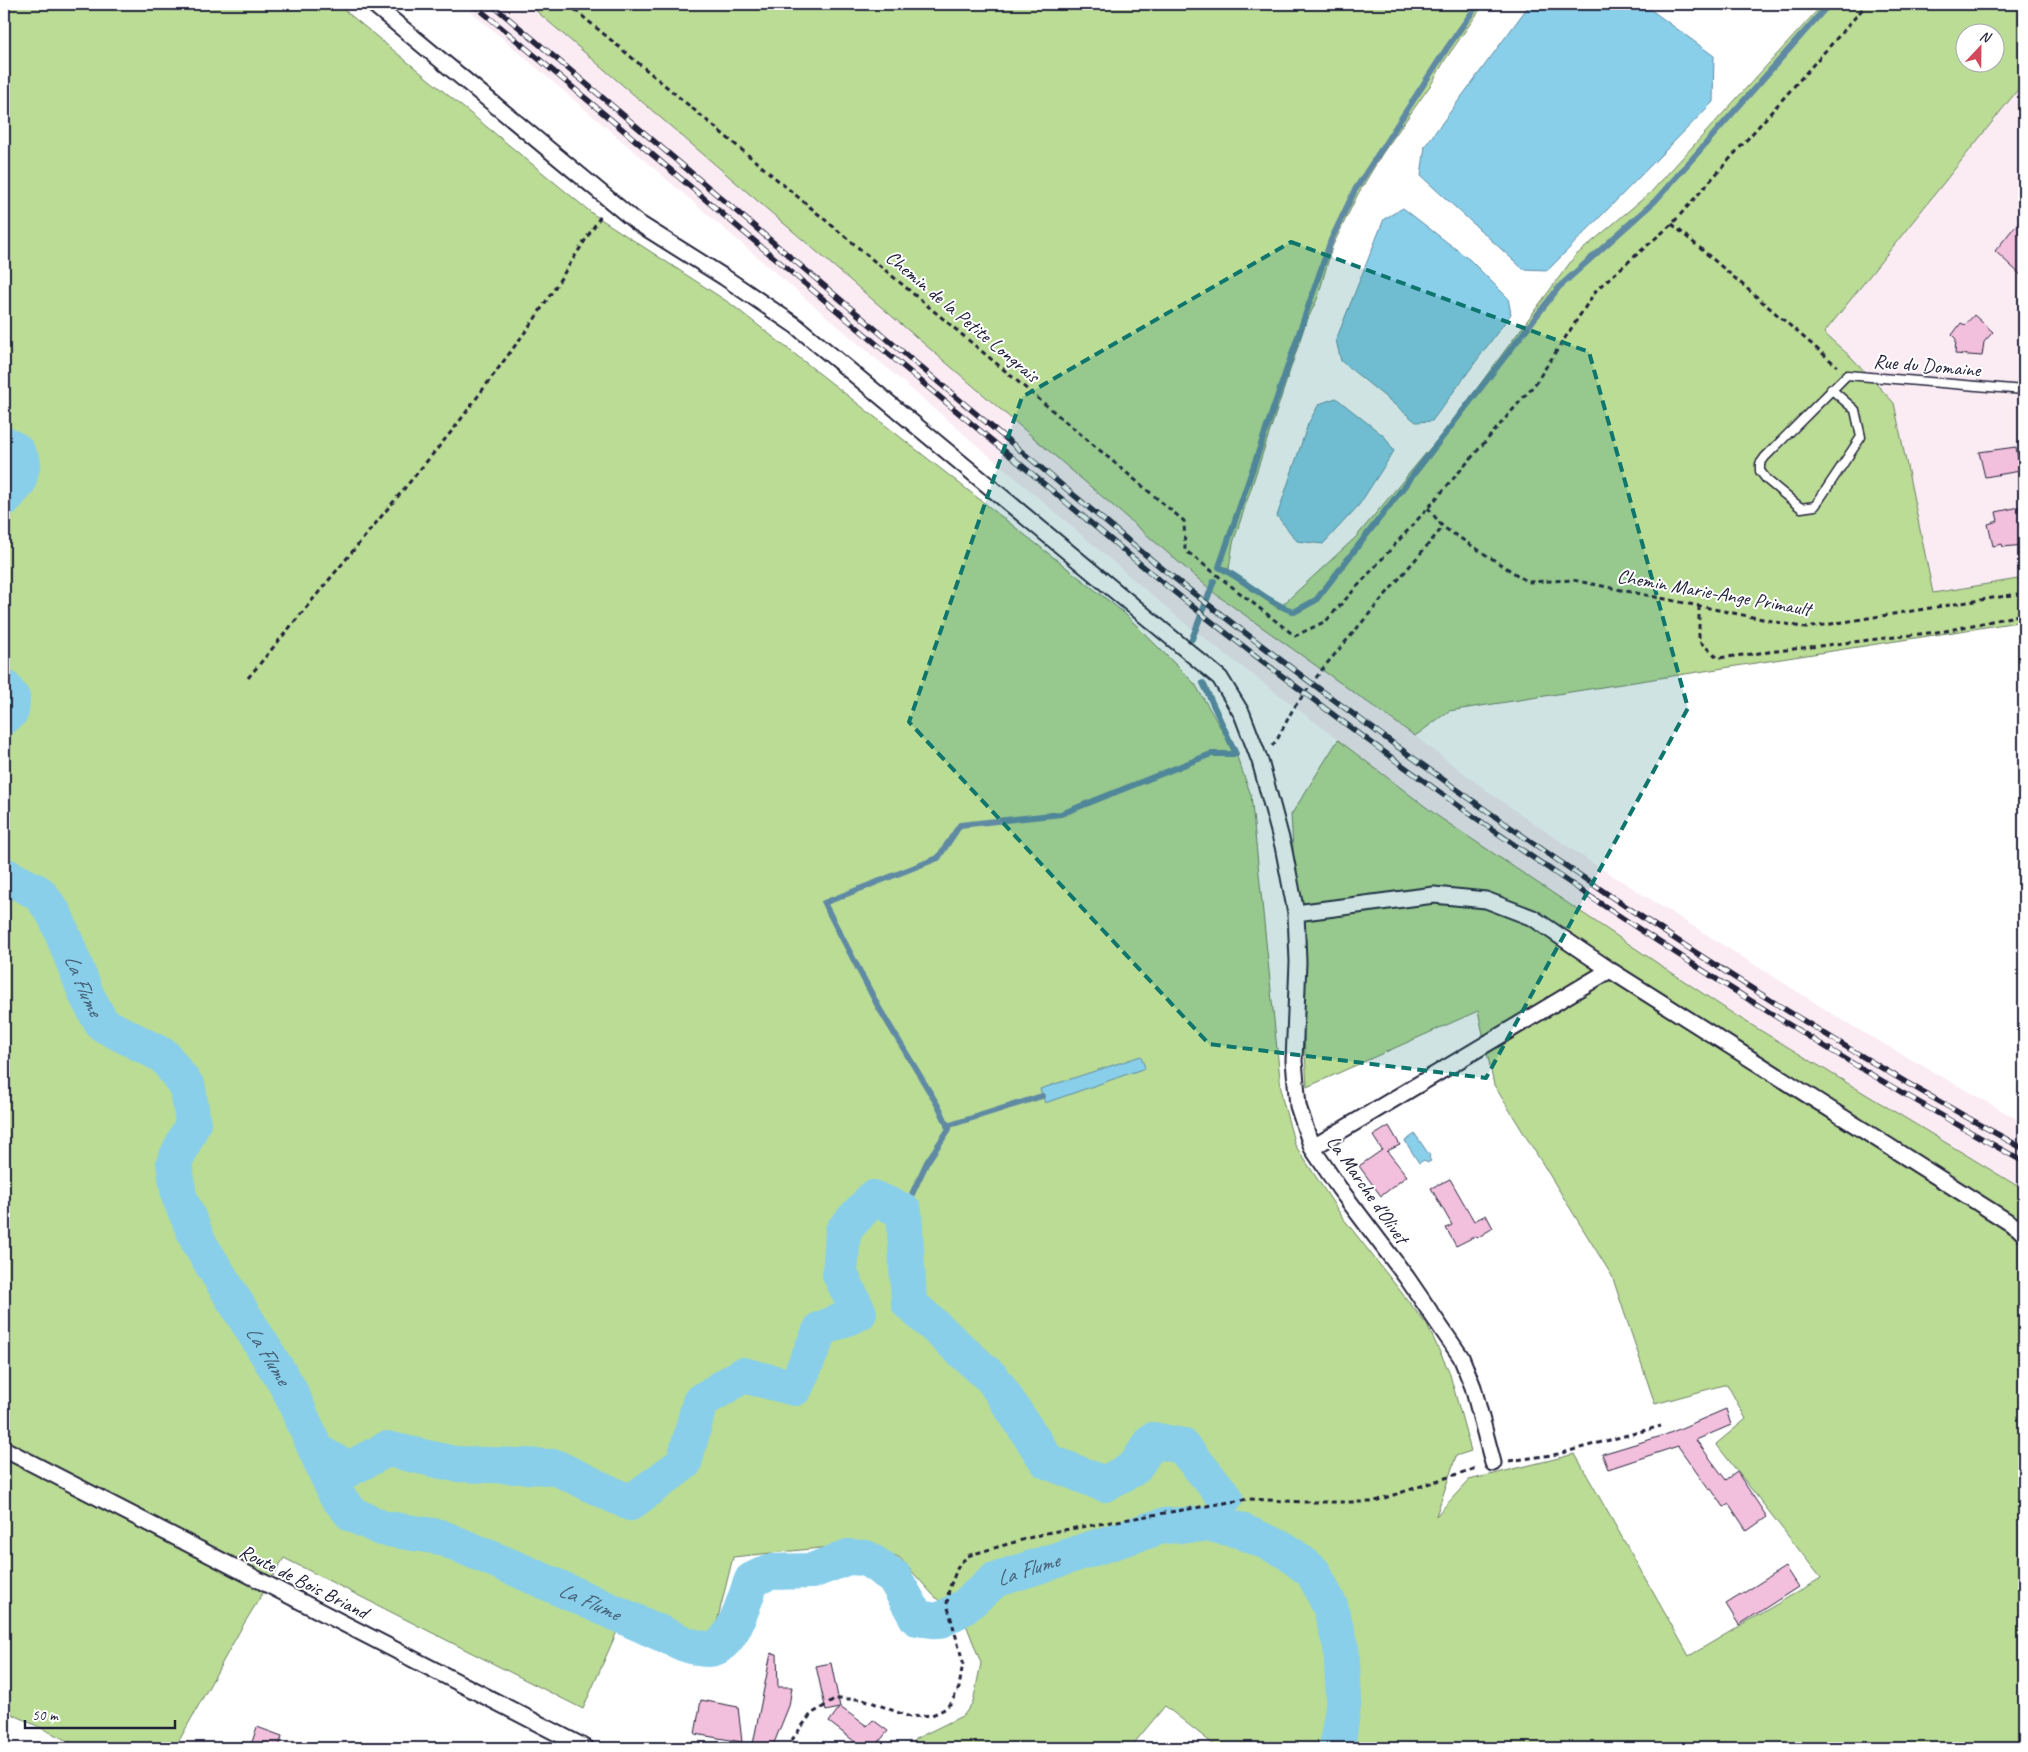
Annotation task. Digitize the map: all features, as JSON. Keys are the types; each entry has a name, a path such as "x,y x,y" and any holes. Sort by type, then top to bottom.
{"street":[{"name":"La Marche d'Olivet","path":"373,4 635,221 724,277 796,326 1220,678 1242,714 1260,761 1280,836 1296,913 1298,962 1294,1061 1298,1106 1312,1148 1339,1188 1407,1278 1460,1357 1473,1387 1493,1463"},
{"path":"1296,913 1434,895 1486,900 1533,918 1610,970 2018,1228 2024,1234"},
{"path":"1312,1148 1610,970"},
{"name":"Route de Bois Briand","path":"4,1449 586,1748"}],"lane":[{"name":"Rue du Domaine","path":"1831,388 1855,410 1861,437 1815,506 1801,508 1767,480 1760,472 1760,464 1831,388 1847,375 2024,390"}],"path":[{"name":"Chemin de la Petite Longrais","path":"568,4 1184,521 1185,550 1295,636 1326,620 1428,508"},
{"path":"1428,508 1535,384 1597,289 1672,224 1867,4"},
{"path":"248,678 456,426 534,320 610,200"},
{"path":"1672,224 1847,375"},
{"name":"Chemin Marie-Ange Primault","path":"1428,508 1443,527 1528,582 1573,580 1806,628 2024,593"},
{"path":"1260,761 1278,738 1293,710 1324,667 1443,527"},
{"path":"1699,606 1699,641 1718,658 1945,631 2024,614"},
{"path":"786,1748 811,1714 836,1699 863,1699 910,1717 932,1715 943,1710 951,1703 959,1688 963,1662 947,1604 952,1576 959,1564 970,1555 1046,1533 1248,1499 1306,1502 1372,1502 1493,1463 1558,1454 1661,1426"}],"highlighted area":[{"path":"1291,242 1589,352 1688,708 1486,1078 1209,1044 909,722 1022,397"}],"shaded area":[{"path":"462,4 528,4 1218,596 1415,736 1490,793 1580,855 1852,1026 2024,1123 2024,1190 1735,1015 1439,817 1182,621"},
{"path":"2024,82 2024,578 1933,593 1894,403 1824,333"}],"green space":[{"path":"4,4 337,4 593,214 731,304 1123,612 1195,684 1236,754 1251,795 1282,1098 1295,1145 1343,1218 1427,1325 1449,1371 1471,1451 1456,1456 1436,1516 1469,1480 1575,1454 1689,1656 1821,1578 1716,1444 1746,1419 1727,1384 1655,1404 1612,1276 1494,1085 1478,1011 1307,1087 1291,815 1338,740 1439,817 1735,1015 2024,1190 2024,1748 1218,1748 1165,1706 1130,1748 908,1748 915,1739 964,1715 973,1702 981,1663 967,1627 933,1595 900,1558 869,1543 733,1557 713,1638 629,1604 583,1709 284,1558 242,1627 175,1748 82,1748 4,1710"},
{"path":"528,4 1484,4 1382,154 1358,194 1332,247 1318,297 1305,325 1233,543 1229,569 1278,609 1356,537 1452,422 1575,256 1651,192 1823,4 2024,4 2024,82 1824,333 1852,358 1894,403 1933,593 2024,578 2024,621 1449,711 1415,736 1218,596"}],"water":[{"path":"1530,4 1643,4 1714,56 1713,102 1548,270 1523,269 1421,176 1425,146"},
{"path":"1403,208 1470,260 1508,298 1511,314 1432,421 1416,422 1341,361 1336,340 1384,219"},
{"path":"1336,398 1385,437 1394,451 1359,505 1323,544 1297,541 1277,516 1308,424 1319,404"},
{"path":"1141,1056 1145,1068 1045,1103 1040,1089"},
{"path":"1415,1134 1430,1156 1431,1161 1427,1163 1424,1160 1419,1163 1405,1141"}],"building":[{"path":"2024,215 2024,278 1995,251"},
{"path":"1974,315 1993,332 1984,342 1982,356 1955,354 1956,339 1952,335 1961,323 1965,325"},
{"path":"2016,447 2020,471 1985,477 1979,452"},
{"path":"2024,506 2024,545 2003,547 2002,544 1993,546 1988,524 1998,521 1996,512"},
{"path":"1389,1126 1400,1145 1387,1151 1407,1176 1381,1196 1359,1166 1382,1150 1373,1136"},
{"path":"1450,1179 1474,1221 1486,1215 1493,1228 1477,1238 1476,1236 1456,1246 1446,1228 1452,1225 1431,1188"},
{"path":"1726,1409 1731,1425 1696,1440 1726,1480 1737,1472 1767,1517 1747,1531 1729,1504 1724,1507 1711,1489 1709,1490 1678,1446 1608,1469 1602,1454 1665,1435"},
{"path":"1785,1567 1798,1587 1739,1625 1726,1604"},
{"path":"771,1653 777,1654 778,1687 792,1687 789,1706 772,1748 753,1744"},
{"path":"831,1663 840,1707 867,1726 873,1720 888,1731 874,1748 863,1748 829,1722 839,1708 826,1711 816,1666"},
{"path":"701,1700 738,1707 742,1742 695,1734"},
{"path":"257,1727 282,1736 279,1748 250,1748"}],"waterway":[{"path":"1478,4 1447,48 1355,190 1331,240 1219,567 1274,602 1294,612 1316,600 1559,287 1655,201 1829,4"},
{"name":"La Flume","path":"4,444 16,450 23,463 18,483 4,499"},
{"path":"1192,639 1214,581"},
{"path":"904,1211 927,1162 949,1129 940,1109 879,1008 824,903 938,858 960,825 1061,814 1211,754 1236,754 1203,683"},
{"name":"La Flume","path":"4,687 12,698 11,711 4,717"},
{"name":"La Flume","path":"4,875 39,893 55,915 87,996 102,1024 164,1056 188,1088 193,1123 174,1163 179,1196 199,1243 289,1389 336,1495 352,1514 381,1528 440,1537 685,1644 708,1649 717,1647 731,1632 752,1580 769,1572 812,1571 848,1557 866,1558 894,1577 917,1618 939,1621 964,1607 995,1580 1162,1526 1210,1524 1239,1530 1285,1550 1313,1572 1330,1606 1341,1646 1344,1699 1337,1748"},
{"path":"947,1126 1042,1096"},
{"path":"316,1451 349,1469 387,1449 455,1464 555,1467 630,1503 684,1463 700,1402 743,1375 795,1388 821,1329 859,1313 840,1274 843,1231 873,1198 904,1211 909,1303 993,1379 1047,1461 1104,1484 1134,1468 1153,1440 1182,1446 1225,1497"}],"railway":[{"path":"473,4 1122,549 1196,609 1317,702 1512,844 1713,977 1815,1041 2024,1162"},
{"path":"491,4 1127,540 1292,668 1494,816 1702,957 1915,1088 2024,1149"}]}
